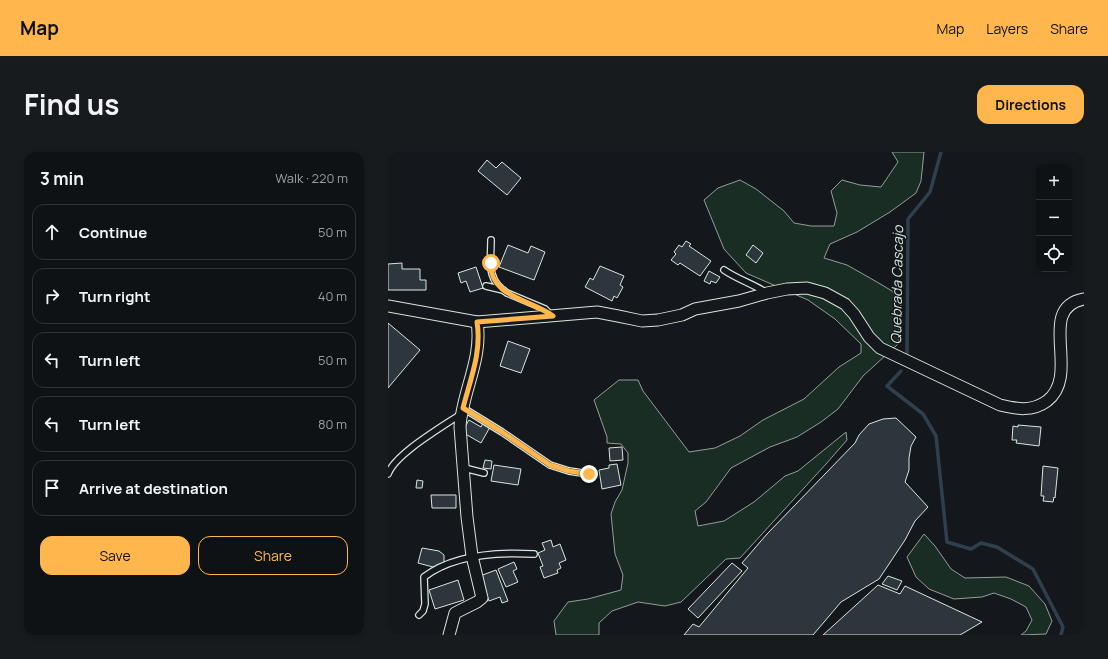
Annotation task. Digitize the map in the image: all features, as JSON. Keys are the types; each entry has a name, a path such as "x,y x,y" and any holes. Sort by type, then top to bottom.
{"street":[{"path":"388,306 477,322 597,312 642,321 658,320 682,315 695,309 739,301 767,293 806,288 825,293 845,304 854,314 869,337 880,348 1000,404 1017,409 1033,408 1043,404 1050,399 1058,389 1062,376 1060,325 1062,316 1065,308 1074,301 1084,299"},
{"path":"449,635 455,613 482,598 472,556 467,517 460,427 462,411 478,349 477,322"}],"lane":[{"path":"491,240 490,269 494,281 503,290"},
{"path":"724,270 767,293"},
{"path":"486,286 503,290 544,309 553,316"},
{"path":"388,474 390,468 403,456 462,411 502,432 550,465 569,471 589,474"},
{"path":"464,468 484,473"},
{"path":"419,615 423,611 425,604 424,577 428,574 472,556 506,553 534,554"}],"green space":[{"path":"892,152 924,152 921,181 916,193 890,212 857,232 830,244 824,258 847,265 892,291 901,303 898,344 863,376 838,409 821,422 797,437 770,447 731,468 706,502 695,511 698,526 724,521 754,502 785,476 798,471 846,432 847,440 740,558 726,559 681,602 665,606 638,602 612,611 599,623 599,635 556,635 554,621 568,602 588,599 621,590 623,575 615,554 611,514 615,502 622,490 628,463 628,453 621,444 607,443 607,437 594,400 619,380 638,380 643,391 689,452 715,448 740,436 763,420 804,399 839,367 861,353 861,344 835,319 808,300 746,273 724,249 704,200 718,188 740,180 756,189 784,211 794,223 811,226 834,226 837,213 831,191 842,180 860,185 881,187 898,162"},
{"path":"924,534 935,546 951,569 965,578 1006,577 1029,586 1045,604 1052,621 1046,634 1021,635 1026,631 1032,620 1026,607 1011,599 994,593 982,597 954,599 929,589 916,577 907,557"}],"building":[{"path":"487,160 496,168 502,162 521,178 507,195 478,171"},
{"path":"686,241 691,244 689,246 711,261 700,276 680,263 678,265 671,260 676,254 674,252 679,245 682,247"},
{"path":"508,245 528,253 531,246 545,252 534,280 499,267"},
{"path":"753,245 763,253 756,263 746,255"},
{"path":"402,263 402,269 420,269 420,280 426,280 426,290 388,290 388,264"},
{"path":"600,266 624,276 620,285 623,287 617,298 614,296 612,301 585,287 590,278 593,280"},
{"path":"476,267 483,288 470,292 466,281 461,283 458,273"},
{"path":"709,271 720,277 716,283 711,281 710,284 704,281"},
{"path":"388,323 420,350 388,388"},
{"path":"508,341 530,349 521,373 500,366"},
{"path":"896,418 916,437 911,446 909,470 905,482 928,507 915,521 905,540 879,579 841,602 813,635 684,635 693,624 699,627 748,568 742,563 767,534 855,443 859,435 869,424 883,419"},
{"path":"469,420 481,427 483,423 490,427 481,443 462,432"},
{"path":"1018,425 1041,427 1039,446 1016,443 1017,440 1012,440 1013,426 1018,427"},
{"path":"622,447 623,460 610,461 609,448"},
{"path":"485,460 492,461 491,469 483,468"},
{"path":"617,464 621,485 602,489 599,470 609,468 609,465"},
{"path":"494,465 521,469 518,485 491,481"},
{"path":"1043,466 1058,468 1055,498 1054,497 1053,502 1043,501 1044,496 1041,496"},
{"path":"417,480 423,481 422,488 416,488"},
{"path":"431,495 456,495 456,508 432,508"},
{"path":"551,540 553,547 560,544 566,560 559,563 561,568 557,570 558,573 544,578 540,567 543,566 538,553 545,550 542,543"},
{"path":"422,548 439,551 444,555 444,564 433,567 418,563"},
{"path":"514,562 517,569 513,571 518,582 506,587 498,569"},
{"path":"732,563 742,571 698,618 688,609"},
{"path":"496,570 508,601 502,603 500,597 489,601 480,576"},
{"path":"888,576 902,581 897,590 882,584"},
{"path":"458,580 464,600 435,609 429,590"},
{"path":"878,585 900,594 905,586 982,622 960,635 823,635"}],"waterway":[{"name":"Quebrada Cascajo","path":"907,355 908,219 930,192 941,152"},
{"name":"Quebrada Cascajo","path":"901,371 887,386 923,414 936,436 947,542 971,549 981,543 997,547 1033,569 1063,627 1061,635"}],"route":[{"path":"491,263 490,269 494,281 503,290 544,309 553,316 477,322 478,349 463,408 502,432 550,465 569,471 589,474"}]}
